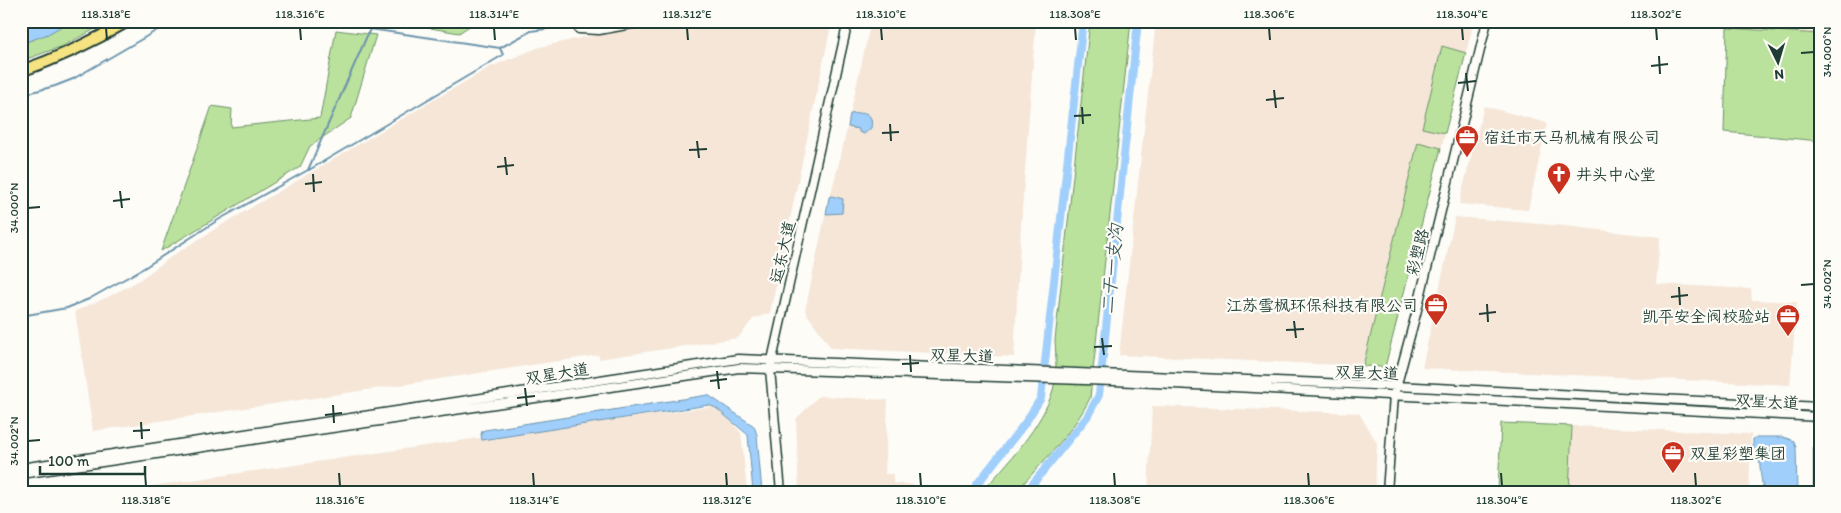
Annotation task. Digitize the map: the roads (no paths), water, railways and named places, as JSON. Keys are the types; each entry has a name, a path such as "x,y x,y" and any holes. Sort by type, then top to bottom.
{"main road":[{"path":"21,71 51,61 80,48 128,21"},
{"path":"1820,413 1820,492"}],"street":[{"path":"580,29 599,30 648,21"},
{"name":"运东大道","path":"781,492 770,369 848,21"},
{"name":"彩塑路","path":"1387,492 1394,395 1418,305 1487,21"},
{"name":"双星大道","path":"21,468 738,359 1022,374"},
{"name":"双星大道","path":"21,474 739,368 1022,374"},
{"path":"1022,374 1114,378"},
{"name":"双星大道","path":"1114,378 1396,386 1820,413"},
{"name":"双星大道","path":"1114,378 1394,395 1820,413"}],"water":[{"path":"21,21 71,21 48,34 21,44"},
{"path":"865,113 871,119 871,128 864,134 859,132 859,129 848,127 850,114"},
{"path":"829,197 843,199 842,213 826,214"},
{"path":"708,395 754,426 757,435 762,492 753,492 748,435 716,408 709,405 482,440 481,435 482,431 485,430"},
{"path":"1757,437 1783,437 1794,441 1796,448 1797,492 1765,492 1758,455 1753,447 1753,439"}],"waterway":[{"path":"21,95 73,79 173,21"},
{"path":"21,316 67,308 89,299 144,268 218,220 308,170 370,29 500,48 531,31 603,21"},
{"path":"971,492 1025,423 1041,398 1083,21"},
{"name":"二干一支沟","path":"1026,492 1087,417 1099,395 1138,21"},
{"path":"309,170 503,55 500,48"}],"place":[{"name":"宿迁市天马机械有限公司","path":"1467,158"},
{"name":"井头中心堂","path":"1559,195"},
{"name":"江苏雪枫环保科技有限公司","path":"1436,326"},
{"name":"凯平安全阀校验站","path":"1788,337"},
{"name":"双星彩塑集团","path":"1673,474"}]}
